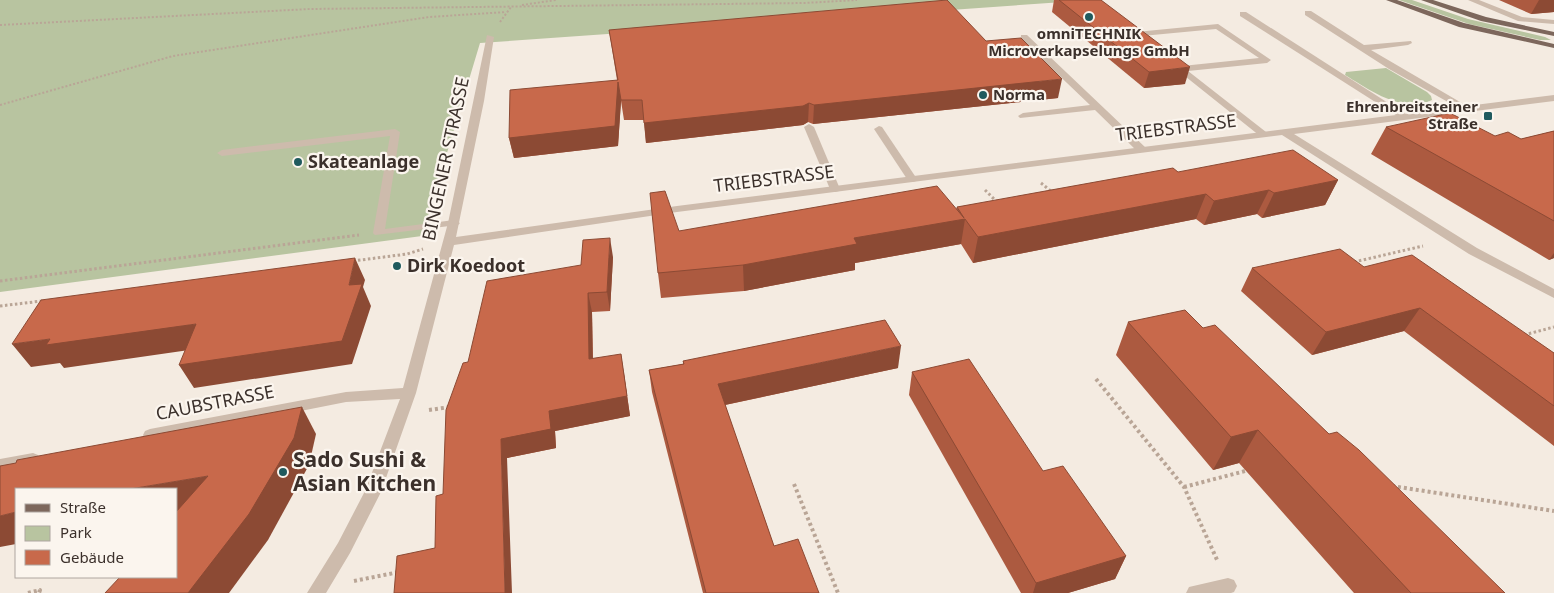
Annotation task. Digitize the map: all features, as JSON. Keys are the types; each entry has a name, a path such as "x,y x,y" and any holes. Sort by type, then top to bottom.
{"main road":[{"path":"1390,0 1462,25 1554,46"},
{"path":"1425,0 1484,19 1554,34"}],"street":[{"path":"1472,0 1521,19 1554,21"},
{"path":"1308,13 1467,110"},
{"path":"1243,14 1405,117"},
{"path":"1538,14 1554,21"},
{"path":"1150,46 1136,34 1218,26 1267,60 1180,69"},
{"name":"BINGENER STRASSE","path":"318,591 344,548 373,492 409,393 454,223 490,37"},
{"path":"1024,37 1142,150"},
{"path":"1364,48 1408,42"},
{"path":"1165,57 1263,134"},
{"name":"TRIEBSTRASSE","path":"448,242 835,189 1554,98"},
{"path":"1023,116 1097,107"},
{"path":"809,127 835,189"},
{"path":"880,129 912,180"},
{"path":"222,153 395,132 379,233 454,223"},
{"path":"1284,132 1473,251 1554,294"},
{"name":"CAUBSTRASSE","path":"134,438 346,397 409,393"},
{"path":"0,465 48,456"},
{"path":"1195,593 1228,586"}],"path":[{"path":"510,7 556,0"},
{"path":"0,25 310,9 805,3 857,0"},
{"path":"0,105 173,56 429,17 506,12"},
{"path":"1024,165 1045,187 1058,194"},
{"path":"969,172 1001,206"},
{"path":"0,281 379,233"},
{"path":"1352,263 1453,238"},
{"path":"352,261 407,254 448,242"},
{"path":"0,306 49,300"},
{"path":"1517,336 1554,327"},
{"path":"1096,379 1184,487 1228,586"},
{"path":"401,415 454,406"},
{"path":"1184,487 1256,468"},
{"path":"1386,483 1395,487 1554,511"},
{"path":"794,484 838,593"},
{"path":"318,591 402,571"},
{"path":"28,593 40,590 39,593"}],"green space":[{"path":"0,0 1092,0 480,43 422,236 0,292"},
{"path":"1399,0 1412,0 1468,19 1551,40 1540,40 1469,24"},
{"path":"1386,68 1427,92 1432,100 1421,104 1398,102 1376,93 1345,75 1346,72"}],"building":[{"path":"947,0 986,41 1021,38 1062,79 814,105 809,103 803,106 644,123 642,100 621,100 618,82 615,126 509,138 510,90 618,80 609,30"},
{"path":"1059,0 1101,0 1190,67 1149,72"},
{"path":"1450,113 1495,136 1508,132 1521,139 1554,131 1554,221 1386,127"},
{"path":"1293,150 1338,180 1274,193 1269,190 1214,201 1206,194 978,237 965,219 854,238 857,244 743,265 658,273 650,193 665,191 679,231 937,186 964,218 957,207 1173,168 1178,172"},
{"path":"610,238 607,292 588,293 589,359 621,354 627,396 549,411 551,429 501,439 505,593 394,593 397,556 435,548 436,496 443,494 446,410 463,363 468,362 487,281 581,265 583,240"},
{"path":"1340,249 1364,267 1412,255 1554,353 1554,406 1420,308 1326,332 1252,268"},
{"path":"355,258 349,285 362,284 342,341 179,365 196,324 46,345 50,339 12,344 41,300"},
{"path":"1185,310 1203,328 1215,325 1329,434 1337,432 1359,450 1505,593 1411,593 1258,430 1231,437 1128,322"},
{"path":"885,320 901,346 718,384 774,546 798,539 819,593 706,593 649,370 684,364 683,361"},
{"path":"969,359 1043,471 1063,466 1126,556 1036,583 912,372"},
{"path":"302,407 294,438 249,514 188,593 105,593 119,578 178,578 178,510 208,476 136,488 15,488 15,512 0,516 0,466 16,463 17,460"}],"place":[{"name":"omniTECHNIK Microverkapselungs GmbH","path":"1089,17"},
{"name":"Norma","path":"983,95"},
{"name":"Ehrenbreitsteiner Straße","path":"1488,116"},
{"name":"Skateanlage","path":"298,162"},
{"name":"Dirk Koedoot","path":"397,266"},
{"name":"Sado Sushi & Asian Kitchen","path":"283,472"}]}
